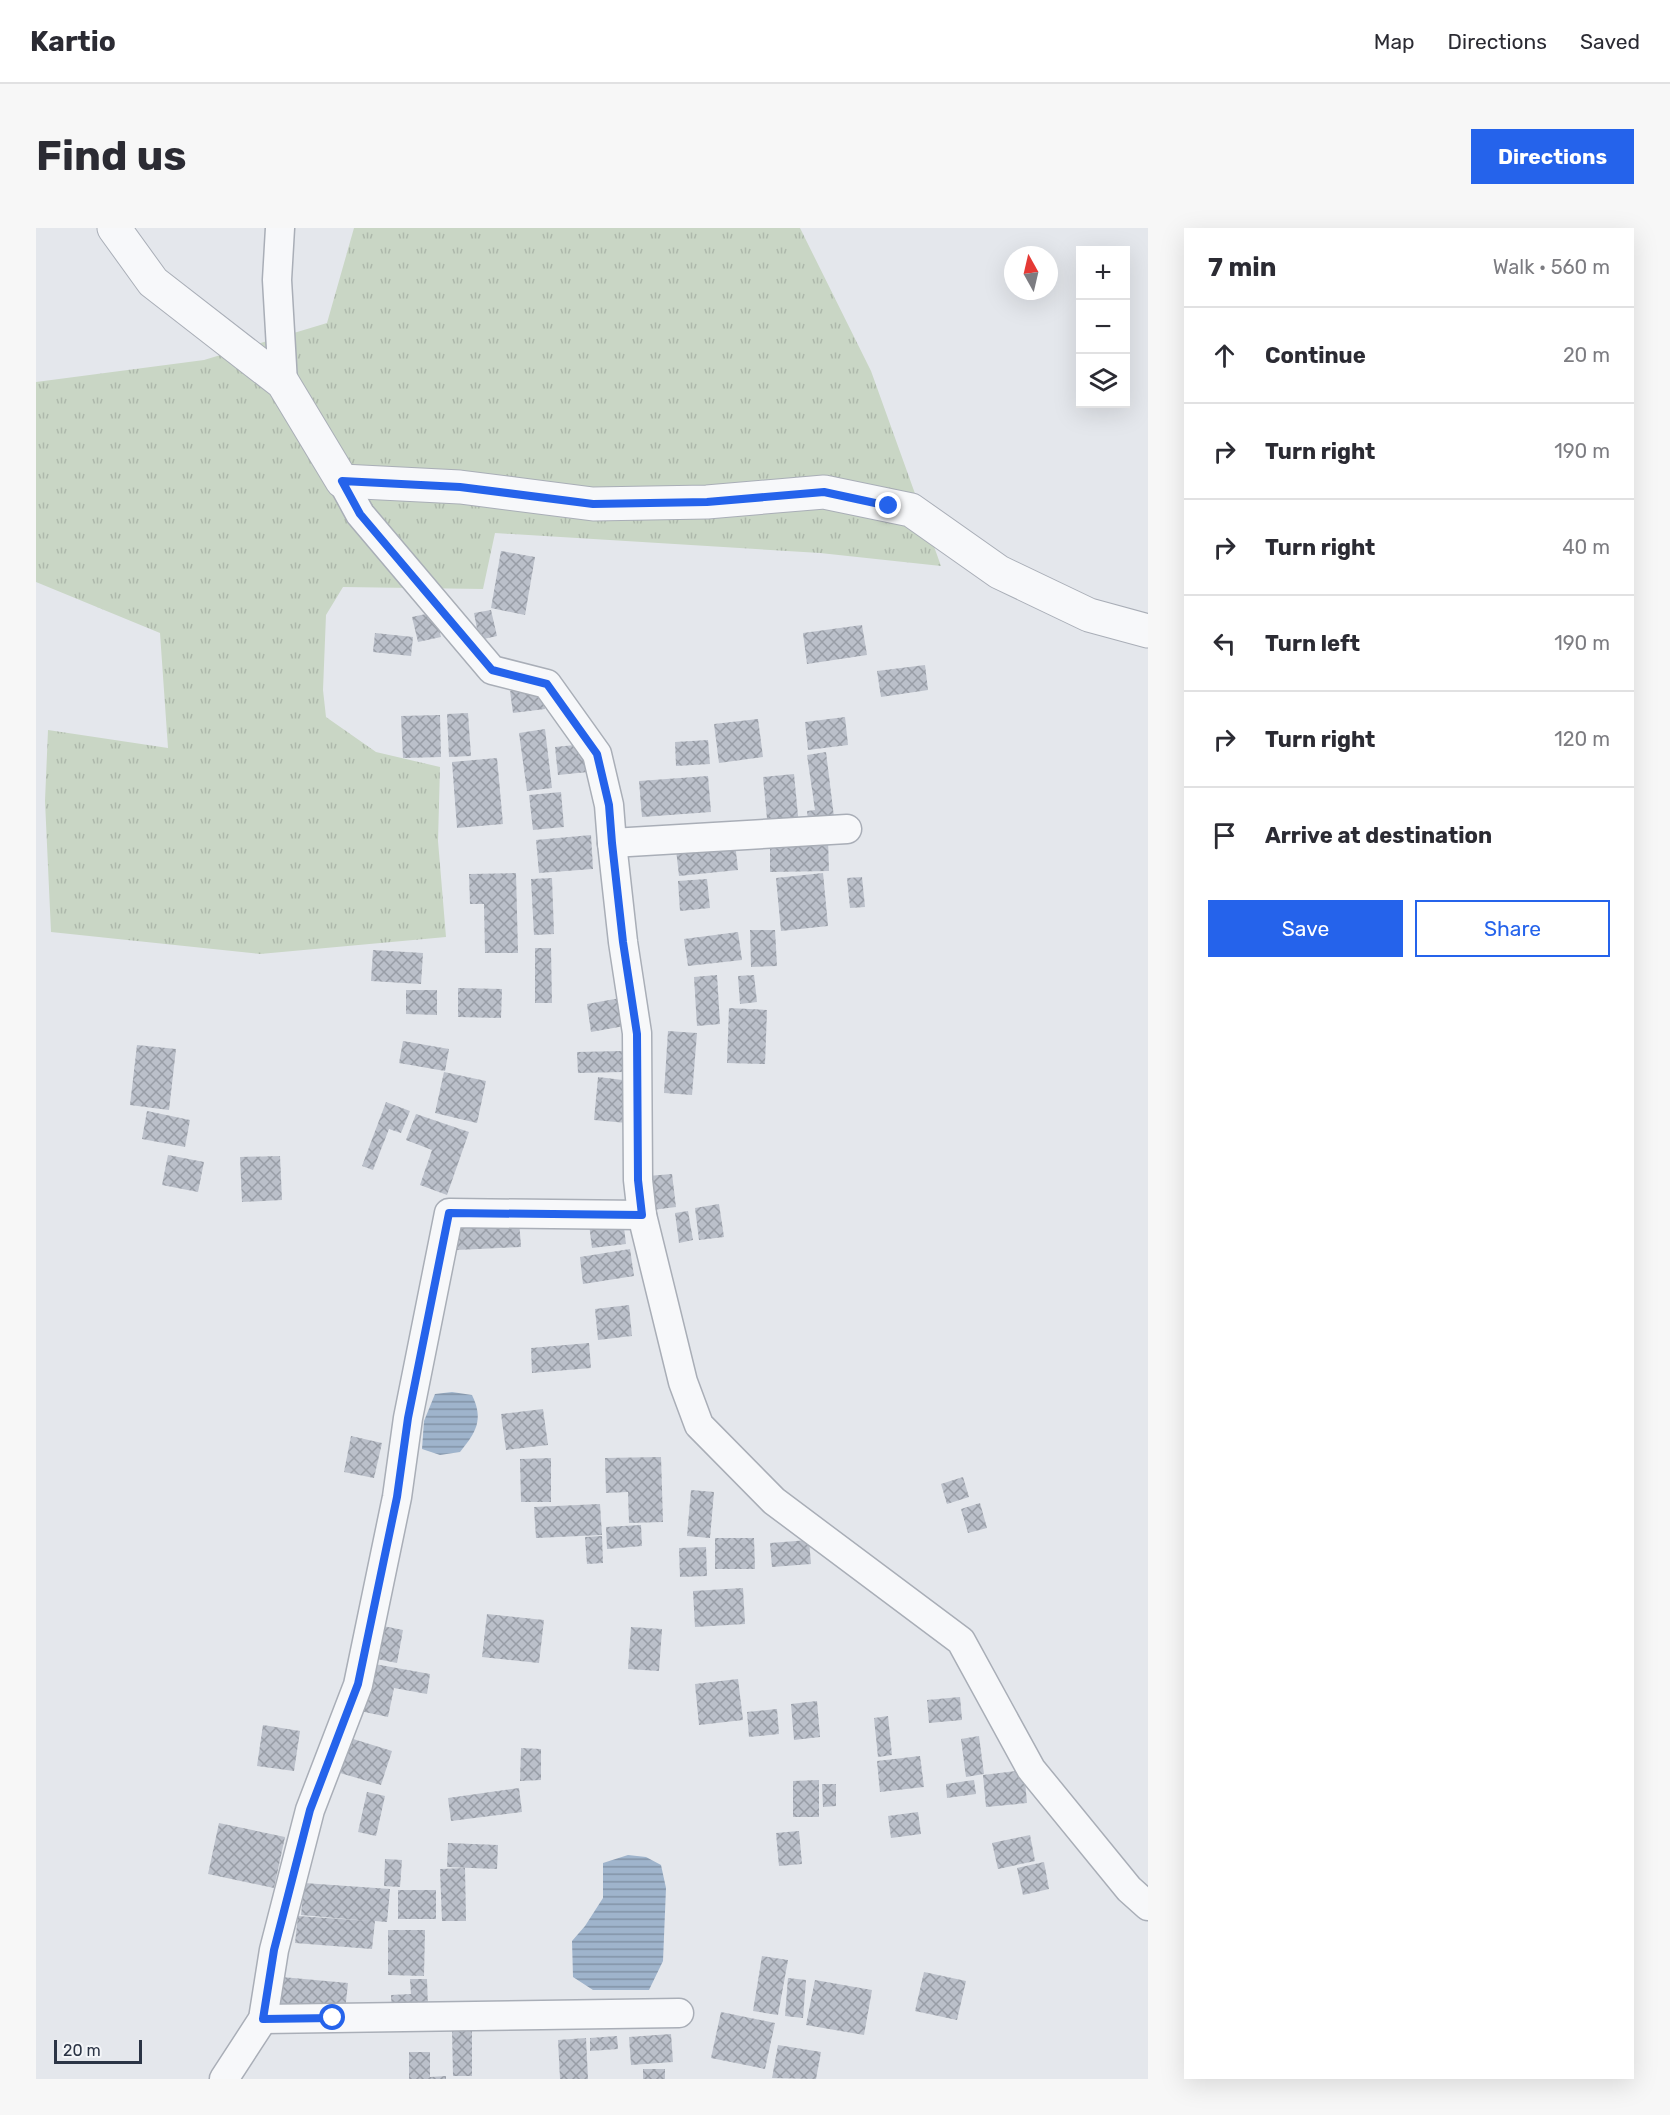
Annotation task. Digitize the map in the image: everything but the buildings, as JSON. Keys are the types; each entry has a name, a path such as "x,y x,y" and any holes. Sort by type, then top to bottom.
{"street":[{"path":"114,228 153,282 283,383 360,514 492,670 547,684 597,754 609,805 623,942 637,1034 638,1180 642,1215 683,1382 699,1425 774,1501 961,1641 1031,1769 1129,1889 1148,1906"},
{"path":"280,228 277,280 283,383"},
{"path":"342,481 460,487 593,504 707,502 824,492 911,510 999,572 1089,615 1148,631"},
{"path":"612,843 847,829"},
{"path":"224,2079 263,2019 274,1950 310,1810 358,1684 397,1497 408,1418 449,1213 642,1215"},
{"path":"263,2019 679,2013"}],"green space":[{"path":"354,228 800,228 871,371 941,566 820,553 495,533 483,589 343,587 326,615 323,690 326,717 376,752 440,767 438,841 446,937 260,954 51,932 45,801 48,730 168,748 160,633 36,582 36,382 204,360 327,323"}],"water":[{"path":"452,1392 472,1395 478,1419 474,1432 460,1452 440,1455 422,1449 424,1421 435,1394"},
{"path":"628,1855 646,1857 661,1865 666,1888 663,1961 649,1990 593,1990 573,1977 572,1941 603,1898 603,1863"}],"route":[{"path":"333,2018 263,2019 274,1950 310,1810 358,1684 397,1497 408,1418 449,1213 642,1215 638,1180 637,1034 623,942 609,805 597,754 547,684 492,670 360,514 342,481 460,487 593,504 707,502 824,492 889,506"}]}
